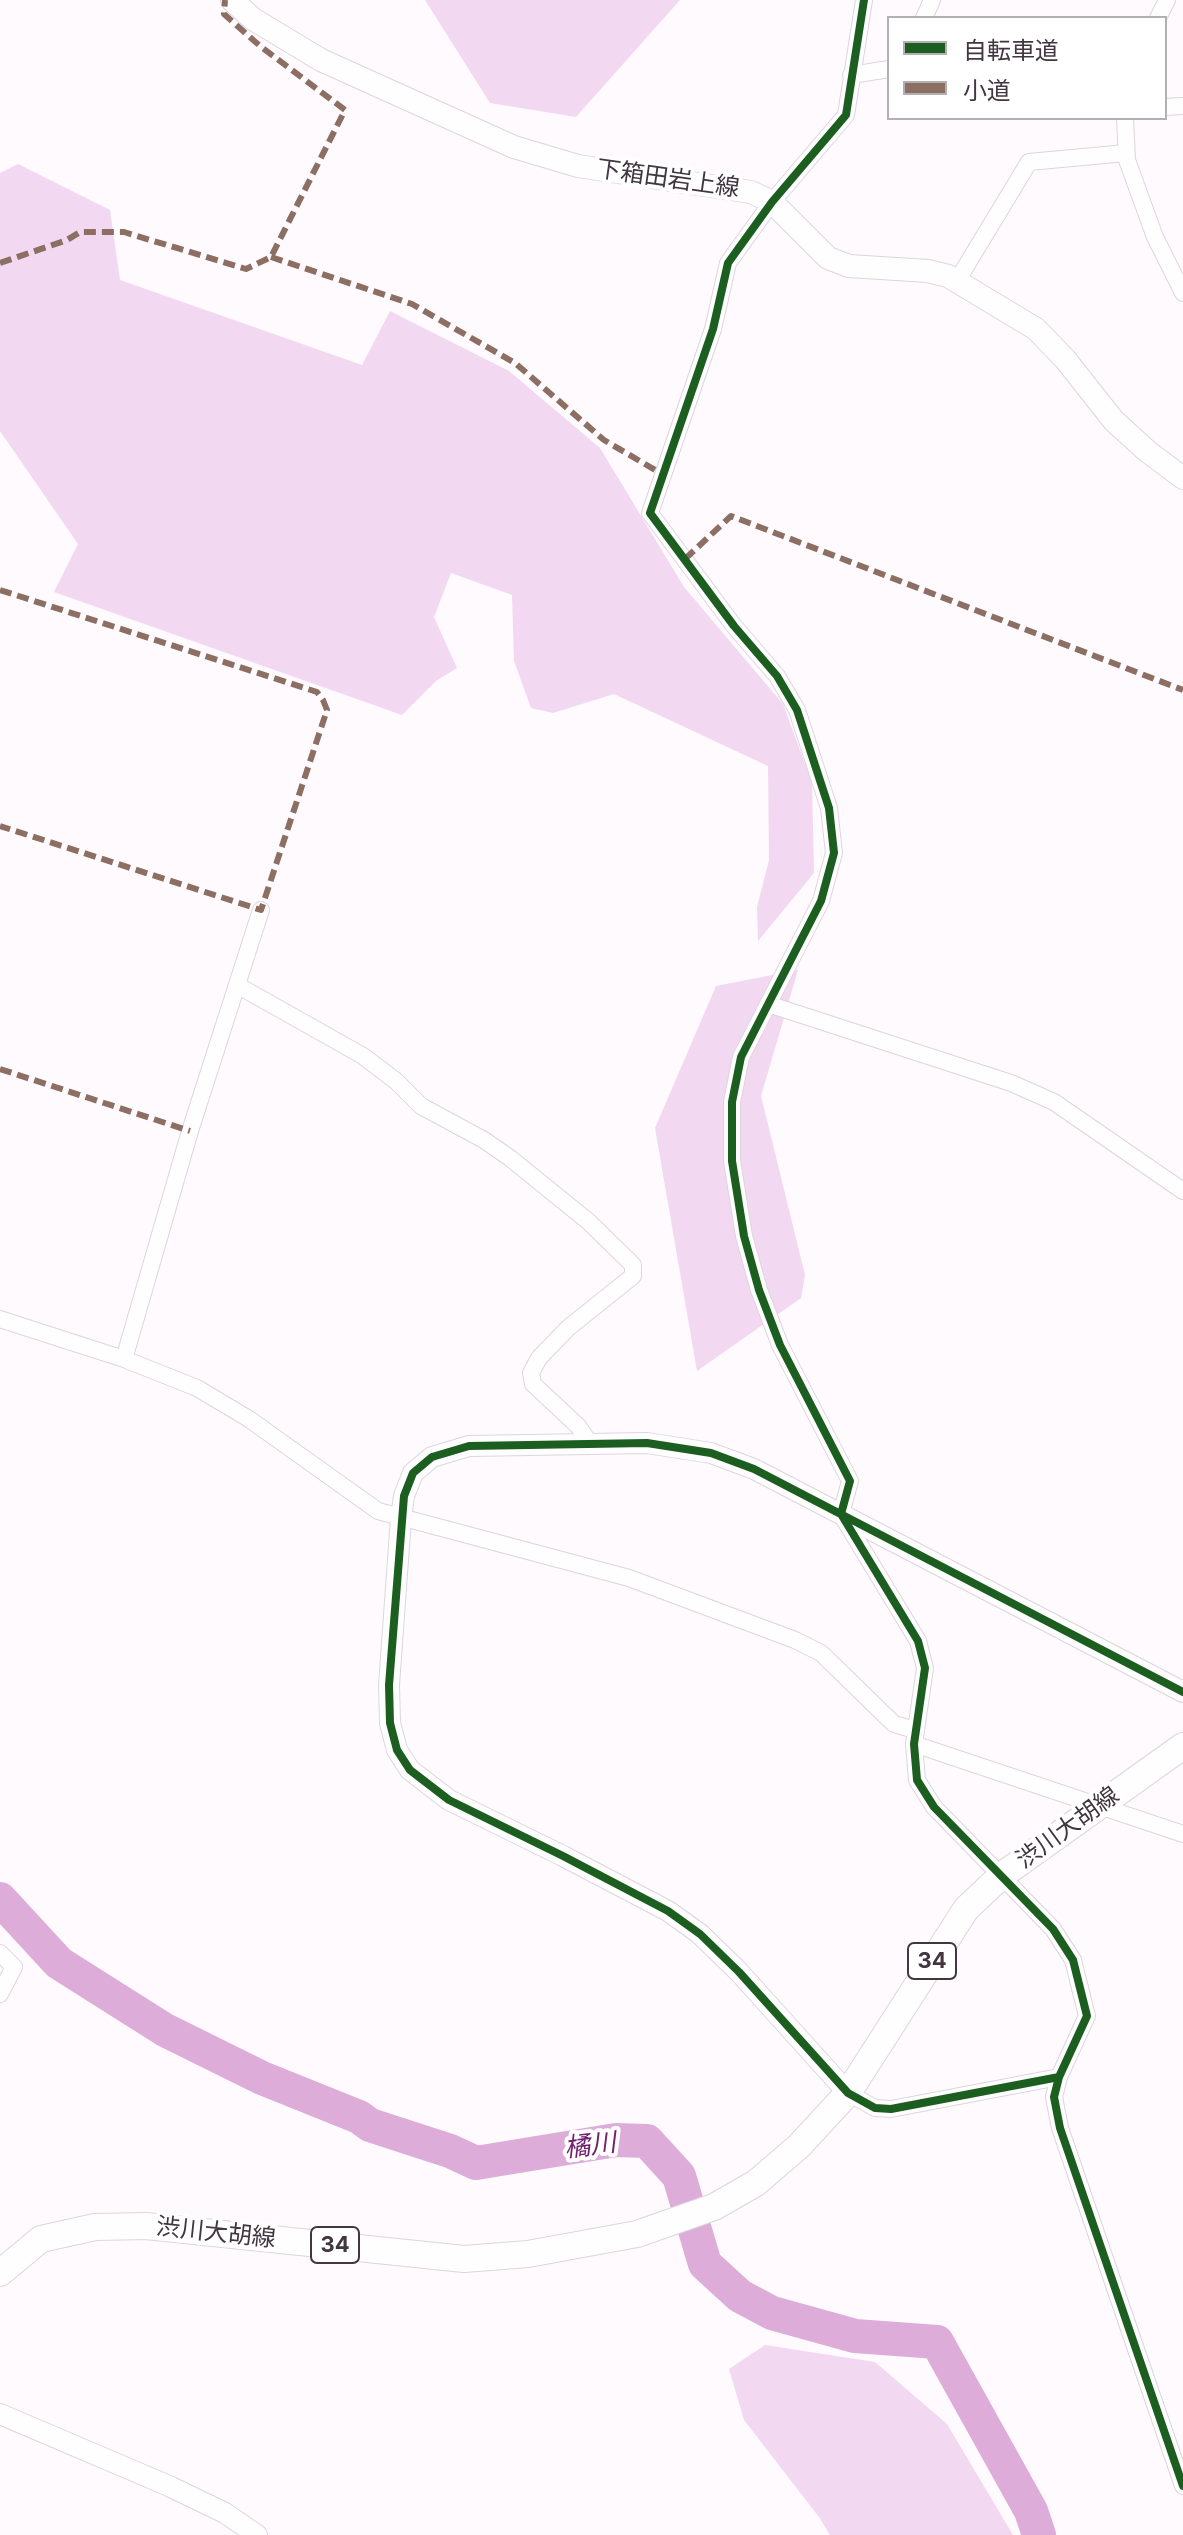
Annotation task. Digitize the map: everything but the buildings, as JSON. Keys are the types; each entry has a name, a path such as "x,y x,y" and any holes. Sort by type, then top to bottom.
{"main road":[{"name":"下箱田岩上線","path":"232,0 253,19 321,60 514,147 578,166 751,192 772,202 828,258 849,266 928,271 957,281 1036,329 1065,359 1114,421 1183,478"},
{"name":"渋川大胡線","path":"0,2273 41,2239 95,2227 146,2226 464,2259 528,2254 637,2234 714,2207 756,2183 799,2146 848,2093 966,1909 1001,1876 1183,1746"}],"street":[{"path":"864,0 846,115 772,202 728,263 713,329 650,513 734,626 777,676 797,710 829,808 834,853 821,901 741,1057 732,1102 732,1161 744,1236 759,1290 780,1345 850,1481 841,1514 918,1641 925,1668 915,1737 917,1780 934,1807 1053,1929 1073,1960 1087,2016 1059,2077 1054,2097 1060,2128 1183,2486"},
{"path":"851,75 887,69"},
{"path":"1125,120 1126,153 1155,237 1176,267 1183,293"},
{"path":"957,281 1029,162 1126,153"},
{"path":"124,1359 190,1131 261,910"},
{"path":"237,985 363,1056 396,1081 421,1106 484,1140 510,1158 589,1222 633,1265 633,1276 568,1328 539,1358 531,1373 533,1384 578,1426 591,1445"},
{"path":"768,1004 1011,1083 1054,1102 1183,1191"},
{"path":"0,1319 124,1359 197,1388 249,1419 378,1511 629,1578 795,1640 821,1653 894,1724 915,1737 1096,1807 1183,1834"},
{"path":"1059,2077 891,2109 875,2108 848,2093 739,1972 700,1934 668,1911 449,1800 410,1770 397,1750 390,1723 389,1685 404,1496 413,1473 432,1457 469,1446 647,1443 711,1453 754,1469 1183,1692"},
{"path":"0,1953 14,1967 0,1994"},
{"path":"0,2414 169,2486 225,2513 257,2535"}],"shaded area":[{"path":"425,0 680,0 576,117 490,103"},
{"path":"18,164 110,210 120,280 362,365 390,311 509,371 600,448 684,587 783,704 812,783 814,873 758,941 757,907 769,860 768,766 614,694 553,713 531,708 514,661 512,595 451,573 434,617 457,668 436,681 402,715 54,592 78,544 0,431 0,173"},
{"path":"798,970 761,1096 805,1275 801,1298 697,1371 655,1128 716,986"},
{"path":"765,2345 875,2362 947,2424 1013,2535 830,2535 744,2420 729,2369"}],"waterway":[{"name":"橘川","path":"0,1899 59,1963 165,2030 262,2078 359,2117 370,2125 450,2151 476,2163 616,2140 647,2141 679,2176 705,2264 740,2296 772,2313 855,2336 937,2342 1031,2511 1039,2535"}],"marked path":[{"path":"0,263 67,240 80,232 124,232 246,269 271,257 345,110 260,46 224,14 225,0"},
{"path":"271,257 412,304 515,363 604,440 662,474"},
{"path":"685,559 731,516 1183,690"},
{"path":"0,590 317,692 327,710 261,910 0,826"},
{"path":"0,1069 190,1131"}],"cycle path":[{"path":"864,0 846,115 772,202 728,263 713,329 650,513 734,626 777,676 797,710 829,808 834,853 821,901 741,1057 732,1102 732,1161 744,1236 759,1290 780,1345 850,1481 841,1514 918,1641 925,1668 914,1744 917,1780 934,1807 1053,1929 1073,1960 1087,2016 1059,2077 1054,2097 1060,2128 1183,2486"},
{"path":"1059,2077 891,2109 875,2108 848,2093 739,1972 700,1934 668,1911 449,1800 410,1770 397,1750 390,1723 389,1685 404,1496 413,1473 432,1457 469,1446 647,1443 711,1453 754,1469 1183,1692"}]}
